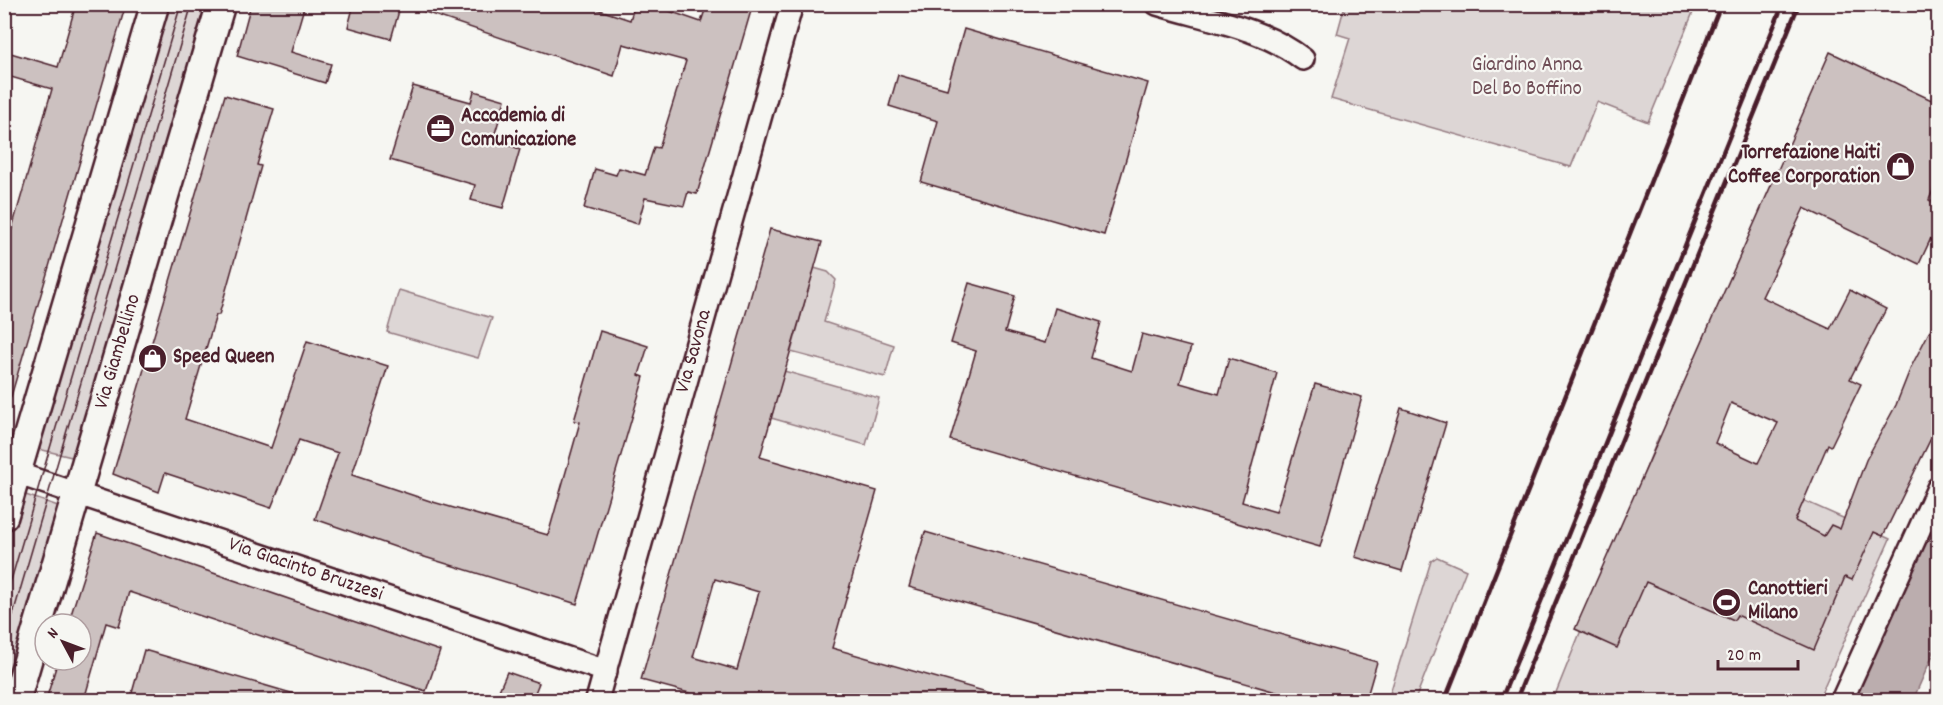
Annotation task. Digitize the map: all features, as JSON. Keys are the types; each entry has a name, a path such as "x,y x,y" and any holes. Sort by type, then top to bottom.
{"street":[{"path":"4,516 11,471 155,4"},
{"name":"Via Giambellino","path":"16,700 221,4"},
{"name":"Via Savona","path":"597,700 792,4"},
{"path":"1157,4 1258,34 1286,45 1303,59"},
{"name":"Via Giacinto Bruzzesi","path":"11,471 606,671"},
{"path":"1842,700 1938,488"}],"green space":[{"name":"Giardino Anna Del Bo Boffino","path":"1345,4 1696,5 1648,122 1597,102 1571,167 1331,99 1350,38 1337,34"},
{"path":"163,5 207,5 80,459 30,447"},
{"path":"814,268 828,272 836,280 824,322 894,345 885,377 791,352"},
{"path":"399,290 492,318 478,358 387,332"},
{"path":"784,371 879,398 866,445 771,418"},
{"name":"Canottieri Milano","path":"1659,436 1890,539 1818,700 1553,700"},
{"path":"17,492 64,508 4,700 4,533"},
{"path":"1437,557 1466,570 1415,700 1388,700 1431,561"}],"shaded area":[{"path":"1938,496 1938,643 1913,700 1846,700"}],"building":[{"path":"76,4 126,4 10,400 4,399 4,256 52,89 4,75 4,51 58,67"},
{"path":"251,4 305,4 291,52 331,64 325,83 237,56"},
{"path":"354,4 401,4 391,39 348,27"},
{"path":"413,4 582,4 630,20 635,4 649,4 701,22 707,4 753,4 697,194 688,192 684,206 645,198 638,224 584,208 595,169 616,175 619,168 645,175 654,147 659,148 686,61 623,44 614,76 413,8"},
{"path":"964,29 1148,83 1104,235 921,182 938,121 889,106 898,75 947,89"},
{"path":"1830,52 1938,103 1938,178 1929,200 1938,205 1938,223 1919,264 1804,208 1762,297 1830,329 1850,290 1886,309 1850,379 1861,384 1831,446 1828,444 1795,521 1824,536 1831,525 1840,529 1866,460 1896,405 1911,367 1938,315 1938,424 1883,536 1874,532 1852,580 1845,577 1814,650 1737,615 1734,620 1646,582 1617,648 1575,629","holes":["1731,403 1778,423 1758,463 1715,443"]},
{"path":"413,86 471,102 474,91 505,100 493,140 520,149 503,208 471,200 475,185 390,160"},
{"path":"225,95 274,109 257,165 261,166 219,315 216,315 185,419 271,448 307,341 388,366 352,475 433,502 548,535 580,422 574,421 600,331 648,346 639,375 644,377 577,604 418,555 315,519 338,453 299,440 271,508 165,473 159,492 113,474"},
{"path":"770,229 822,242 760,457 877,491 832,648 994,694 993,700 715,700 641,680","holes":["715,579 759,592 737,670 693,657"]},
{"path":"969,283 1015,296 1005,332 1045,343 1055,308 1101,322 1091,358 1132,371 1142,334 1191,347 1180,383 1219,394 1229,358 1277,373 1242,502 1276,512 1315,384 1362,397 1320,547 950,440 976,351 951,343"},
{"path":"1401,408 1446,423 1402,571 1355,557"},
{"path":"925,532 1377,662 1366,700 1304,700 909,587"},
{"path":"97,533 440,651 426,691 129,592 119,627 106,623 93,668 93,612 72,612"},
{"path":"144,650 298,695 297,700 130,700"},
{"path":"54,672 92,672 84,700 46,700"},
{"path":"507,672 539,683 532,700 495,700"}],"tram line":[{"path":"4,604 181,4"},
{"path":"4,645 192,4"}],"railway":[{"path":"1445,700 1721,4"},
{"path":"1501,700 1783,4"},
{"path":"1516,700 1799,4"}],"place":[{"name":"Accademia di Comunicazione","path":"440,129"},
{"name":"Torrefazione Haiti Coffee Corporation","path":"1901,166"},
{"name":"Speed Queen","path":"152,358"},
{"name":"Canottieri Milano","path":"1727,602"}]}
